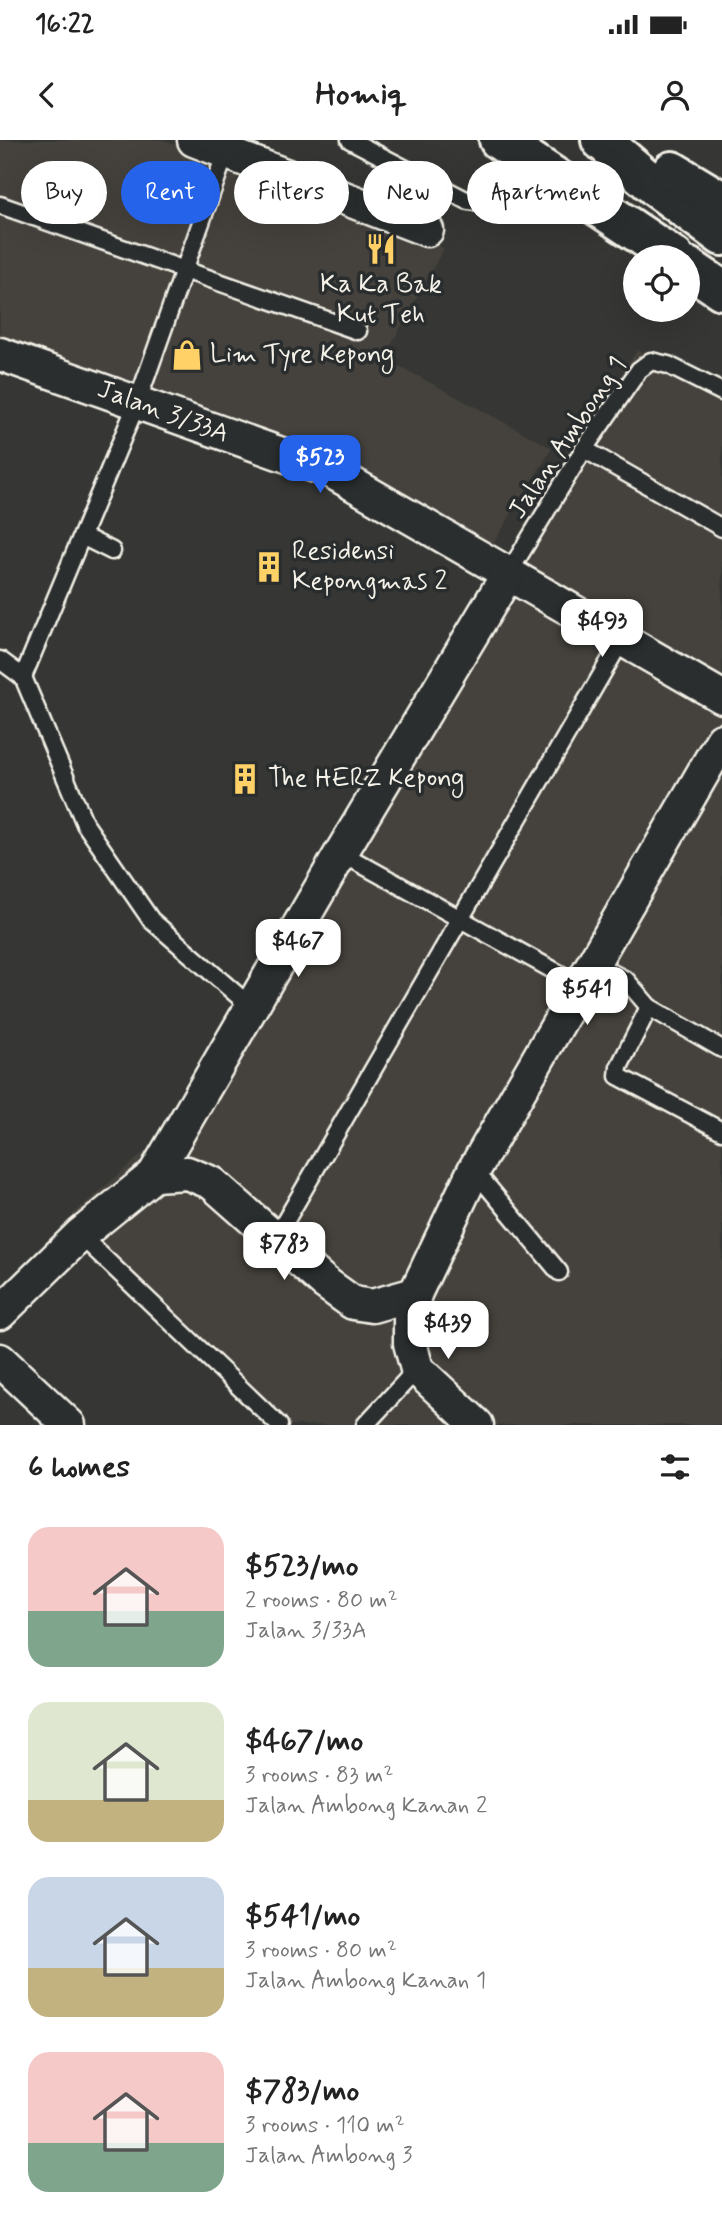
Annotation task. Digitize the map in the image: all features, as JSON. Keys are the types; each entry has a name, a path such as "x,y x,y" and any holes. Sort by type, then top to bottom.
{"main road":[{"path":"499,140 656,245"},
{"path":"601,140 657,188 722,236"},
{"path":"619,140 722,201"},
{"path":"700,275 722,290"}],"street":[{"path":"194,140 427,230"},
{"name":"Jalan 3/33A","path":"0,354 332,472 722,696"},
{"path":"0,1313 80,1235 154,1175 341,853 508,574"},
{"path":"477,1425 417,1369 410,1343 410,1317 415,1294 474,1170 722,740"},
{"path":"154,1175 187,1173 212,1183 353,1303 372,1306 415,1294"},
{"path":"0,1360 69,1425"}],"lane":[{"path":"350,140 468,201 485,204 504,197 531,160"},
{"path":"23,677 137,403 226,152"},
{"path":"0,205 358,331"},
{"name":"Jalan Ambong 1","path":"508,574 584,449 639,370 652,361 668,365 722,392"},
{"path":"584,449 722,527"},
{"path":"82,536 112,551"},
{"path":"275,1239 621,640"},
{"path":"0,660 23,677 85,824 151,920 251,1007"},
{"path":"341,853 461,919 587,974 626,980 649,1007 722,1049"},
{"path":"649,1007 619,1067 618,1076 722,1131"},
{"path":"474,1170 559,1272"},
{"path":"80,1235 279,1425"},
{"path":"365,1425 417,1369"}],"shaded area":[{"path":"0,140 164,140 218,161 121,161 121,224 220,224 220,162 234,167 234,224 349,224 349,211 363,217 363,224 382,224 444,248 384,358 552,448 488,552 0,344"},
{"path":"637,350 722,400 722,1425 274,1425 72,1215 148,1149"}],"place":[{"name":"Ka Ka Bak Kut Teh","path":"381,249"},
{"name":"Lim Tyre Kepong","path":"187,355"},
{"name":"Residensi Kepongmas 2","path":"269,567"},
{"name":"The HERZ Kepong","path":"245,779"}]}
